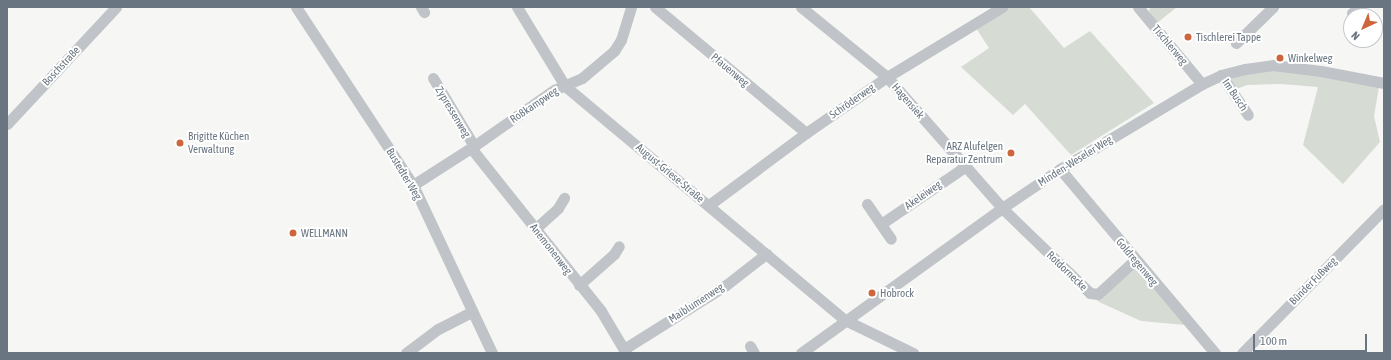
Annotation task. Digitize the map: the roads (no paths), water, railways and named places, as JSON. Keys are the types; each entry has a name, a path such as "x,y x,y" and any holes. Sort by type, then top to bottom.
{"street":[{"name":"Boschstraße","path":"7,124 116,7"},
{"name":"Bustedter Weg","path":"296,7 413,185 492,353"},
{"name":"August-Griese-Straße","path":"517,7 565,86 845,320 913,353"},
{"name":"Roßkampweg","path":"413,185 473,147 554,90 582,78 614,51 621,40 631,7"},
{"name":"Pfauenweg","path":"655,7 806,133"},
{"name":"Hagensiek","path":"801,7 887,77 1002,208"},
{"name":"Schröderweg","path":"709,205 806,133 887,77 1002,7"},
{"path":"1236,43 1273,7"},
{"name":"Tischlerweg","path":"1141,8 1202,84"},
{"name":"Minden-Weseler Weg","path":"801,353 1002,208 1060,169 1202,84 1221,75 1245,69 1273,65 1290,66 1384,83"},
{"name":"Im Busch","path":"1221,75 1248,115"},
{"name":"Zypressenweg","path":"433,78 473,147"},
{"name":"Anemonenweg","path":"473,147 535,229 579,285 601,310 625,351"},
{"name":"Akeleiweg","path":"881,224 966,166"},
{"name":"Goldregenweg","path":"1060,169 1135,260 1215,353"},
{"path":"535,229 558,208 564,198"},
{"path":"867,204 891,239"},
{"name":"Rotdornecke","path":"1002,208 1090,293 1098,294 1135,260"},
{"name":"Bünder Fußweg","path":"1242,353 1384,209"},
{"path":"579,285 614,254 619,246"},
{"name":"Maiblumenweg","path":"625,351 726,285 766,254"},
{"path":"406,353 438,329 472,312"}],"place":[{"name":"Tischlerei Tappe","path":"1188,37"},
{"name":"Winkelweg","path":"1280,58"},
{"name":"Brigitte Küchen Verwaltung","path":"180,143"},
{"name":"ARZ Alufelgen Reparatur Zentrum","path":"1011,153"},
{"name":"WELLMANN","path":"293,233"},
{"name":"Hobrock","path":"872,293"}]}
